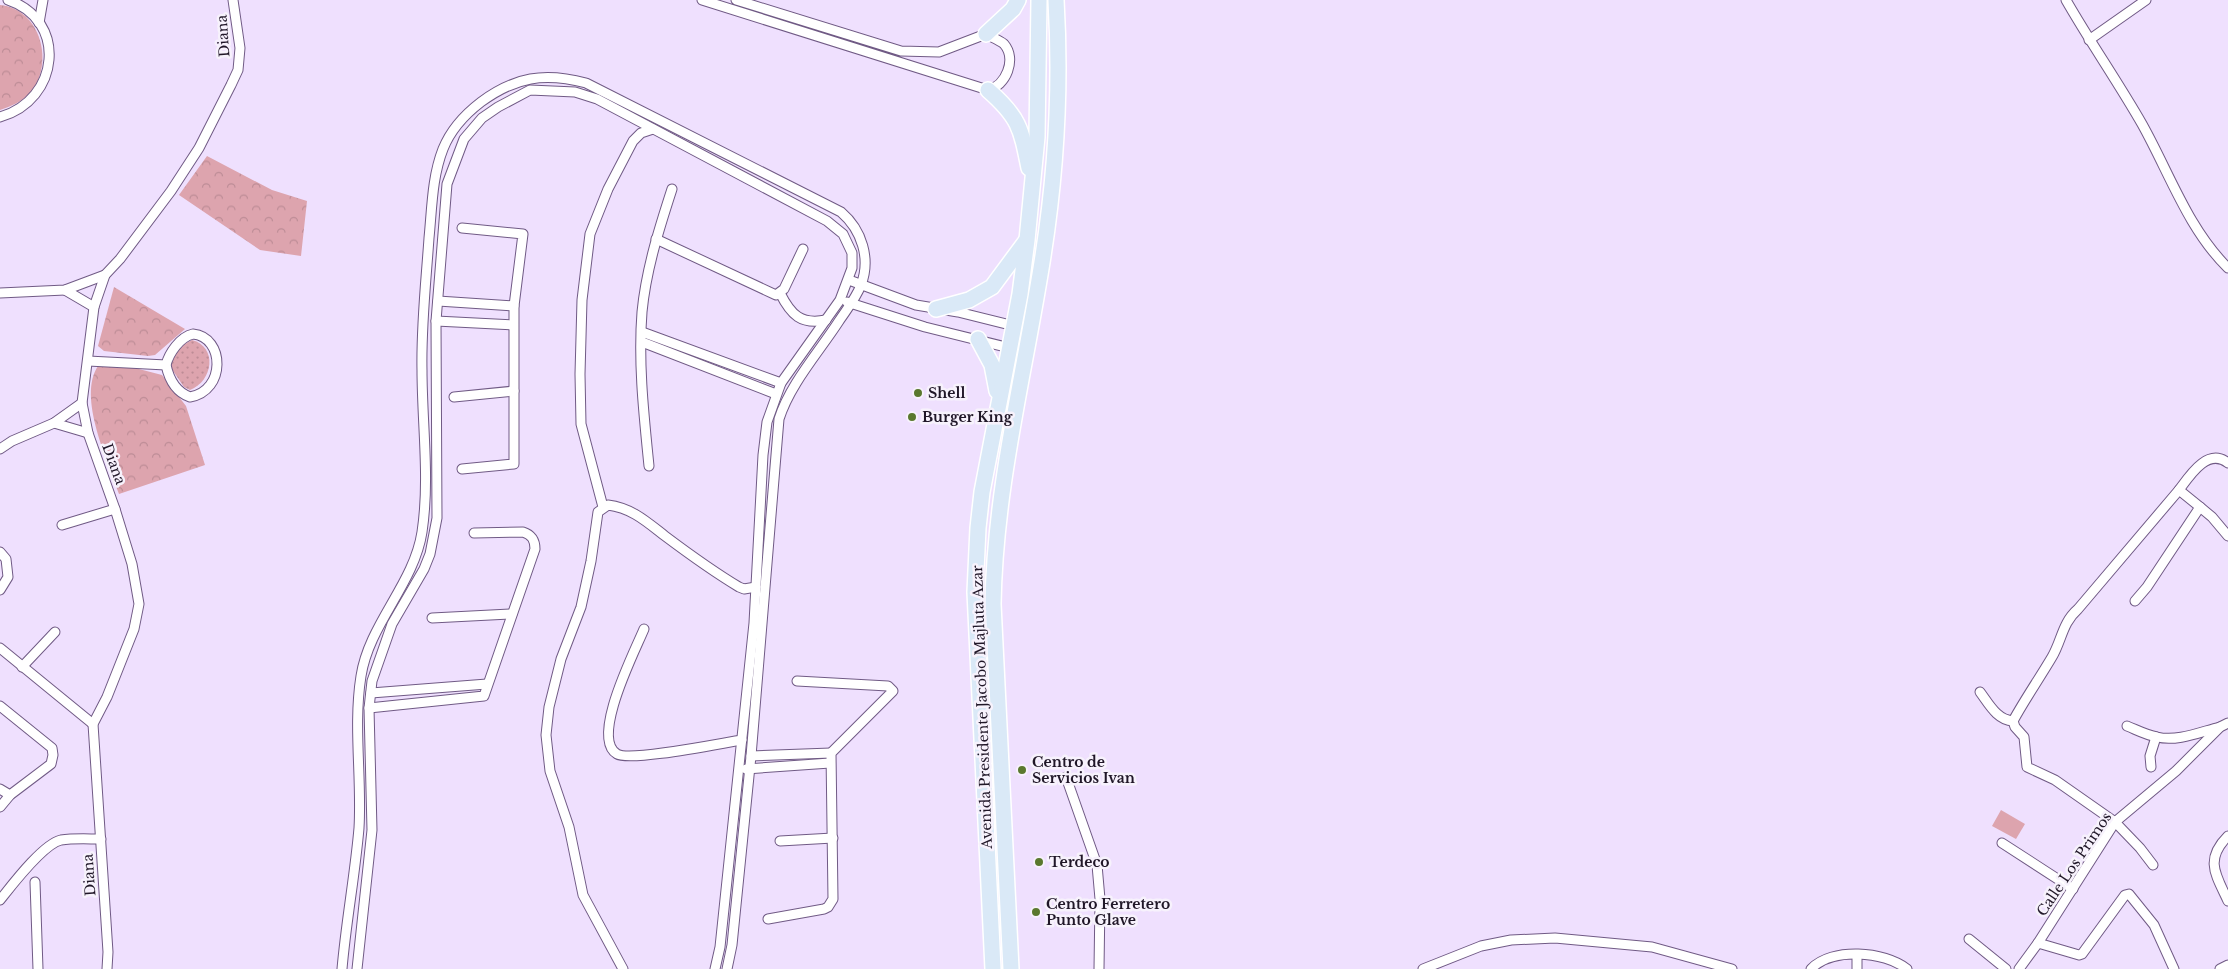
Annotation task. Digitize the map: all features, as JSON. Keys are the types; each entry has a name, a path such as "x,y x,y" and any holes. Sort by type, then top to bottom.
{"main road":[{"path":"986,34 1008,14 1018,0"},
{"name":"Avenida Presidente Jacobo Majluta Azar","path":"993,969 975,592 978,528 998,407 1020,294 1027,240 1037,137 1039,0"},
{"name":"Avenida Presidente Jacobo Majluta Azar","path":"1011,969 993,604 996,532 1003,482 1044,254 1054,152 1059,44 1056,0"},
{"path":"988,90 1008,107 1014,118 1022,136 1032,180"},
{"path":"936,309 969,300 992,287 1027,240"},
{"path":"978,339 992,365 998,407"}],"street":[{"path":"39,24 43,0"},
{"name":"Diana","path":"107,969 108,952 92,724 107,698 134,629 139,604 132,564 115,509 88,434 82,403 94,307 105,275 120,259 171,191 198,148 231,86 238,70 240,48 233,0"},
{"path":"702,0 988,90 1000,84 1010,64 1009,54 1004,44 986,34 939,52 901,51 736,0"},
{"path":"2066,0 2142,124 2196,228 2228,268"},
{"path":"2089,40 2146,0"},
{"path":"0,117 23,107 33,98 47,75 49,48 39,24 28,11 14,1"},
{"path":"342,969 359,827 358,719 361,675 367,655 388,609 414,565 419,550 422,529 425,481 422,368 425,294 435,174 444,147 461,119 504,86 534,78 553,77 586,82 841,212 856,228 864,251 864,272 861,285 852,303 787,398 779,419 752,756 732,945 727,969"},
{"path":"356,969 372,830 369,708 376,665 392,624 424,569 430,554 437,518 436,321 447,184 464,138 482,118 530,90 575,92 596,99 832,225 843,234 852,253 852,268 840,300 781,383 767,422 763,455 756,587 742,740 720,947 715,969"},
{"path":"603,507 581,424 582,300 590,234 608,189 633,141 641,133 653,129"},
{"path":"649,466 642,312 656,239 672,189"},
{"path":"462,228 523,234 514,306 514,464 462,469"},
{"path":"656,239 770,294 776,295 780,293 802,250"},
{"path":"0,294 65,290 105,275"},
{"path":"848,280 914,305 1031,330"},
{"path":"65,290 94,307"},
{"path":"780,293 787,306 800,318 815,322 826,320"},
{"path":"840,300 909,321 1026,352"},
{"path":"438,301 514,306"},
{"path":"909,321 914,305"},
{"path":"436,321 514,325"},
{"path":"642,332 781,383"},
{"path":"197,334 209,343 216,356 218,365 217,375 210,385 199,394 190,397 180,391 172,382 166,365 173,350 186,336 197,334"},
{"path":"642,342 776,394"},
{"path":"88,361 166,365"},
{"path":"454,397 514,391"},
{"path":"0,449 12,441 54,423 82,403"},
{"path":"54,423 88,434"},
{"path":"2152,865 2140,848 2115,822 2056,780 2027,767 2024,737 2015,727 2013,721 2026,696 2053,655 2069,617 2078,609 2179,490 2193,470 2208,459 2223,460 2228,463"},
{"path":"2179,490 2212,516 2228,536"},
{"path":"623,969 582,895 569,827 550,771 546,735 549,707 561,659 581,607 592,561 598,512 608,505 631,511 648,521 664,535 738,588 756,587"},
{"path":"2135,601 2147,587 2200,507"},
{"path":"62,525 115,509"},
{"path":"369,708 484,696 535,549 535,544 530,534 523,532 474,533"},
{"path":"0,552 6,560 8,577 0,590"},
{"path":"432,618 512,614"},
{"path":"644,629 617,693 610,717 607,736 613,751 619,756 653,754 742,740"},
{"path":"22,667 55,632"},
{"path":"0,648 92,724"},
{"path":"768,918 828,907 833,899 831,753 892,694 892,688 888,686 797,681"},
{"path":"371,693 487,684"},
{"path":"1980,692 1997,714 2005,721 2013,721"},
{"path":"0,706 52,748 53,755 51,764 10,795 0,807"},
{"path":"2127,726 2156,737 2174,738 2224,725"},
{"name":"Calle Los Primos","path":"2019,969 2038,944 2115,822 2176,771 2224,725"},
{"path":"2151,767 2150,756 2156,737"},
{"path":"752,756 831,753"},
{"path":"739,769 830,763"},
{"path":"1066,777 1097,865 1100,899 1098,969"},
{"path":"0,789 10,795"},
{"path":"2228,836 2212,862 2214,873 2228,901"},
{"path":"780,841 833,838"},
{"path":"0,900 21,875 54,843 62,840 101,839"},
{"path":"2002,843 2073,889"},
{"path":"35,882 38,969"},
{"path":"2038,944 2082,954 2125,895 2129,894 2154,925 2174,969"},
{"path":"1423,969 1481,946 1512,940 1555,938 1652,947 1732,969"},
{"path":"1969,939 2006,969"},
{"path":"1811,969 1820,960 1857,954 1883,956 1907,969"},
{"path":"1857,954 1857,969"},
{"path":"2220,969 2228,964"}],"green space":[{"path":"0,5 14,9 26,16 34,27 40,40 42,68 38,81 27,96 0,110"},
{"path":"207,156 272,190 307,201 301,256 260,250 179,195"},
{"path":"114,287 185,329 155,355 148,356 104,351 98,346"},
{"path":"192,340 206,350 209,364 208,372 204,379 198,386 190,390 184,387 171,368 177,351"},
{"path":"98,366 135,368 162,375 186,406 205,465 119,494 96,429 91,394 92,379"},
{"path":"2001,810 2025,824 2016,839 1992,826"}],"place":[{"name":"Shell","path":"918,393"},
{"name":"Burger King","path":"912,417"},
{"name":"Centro de Servicios Ivan","path":"1022,770"},
{"name":"Terdeco","path":"1039,862"},
{"name":"Centro Ferretero Punto Glave","path":"1036,912"}]}
